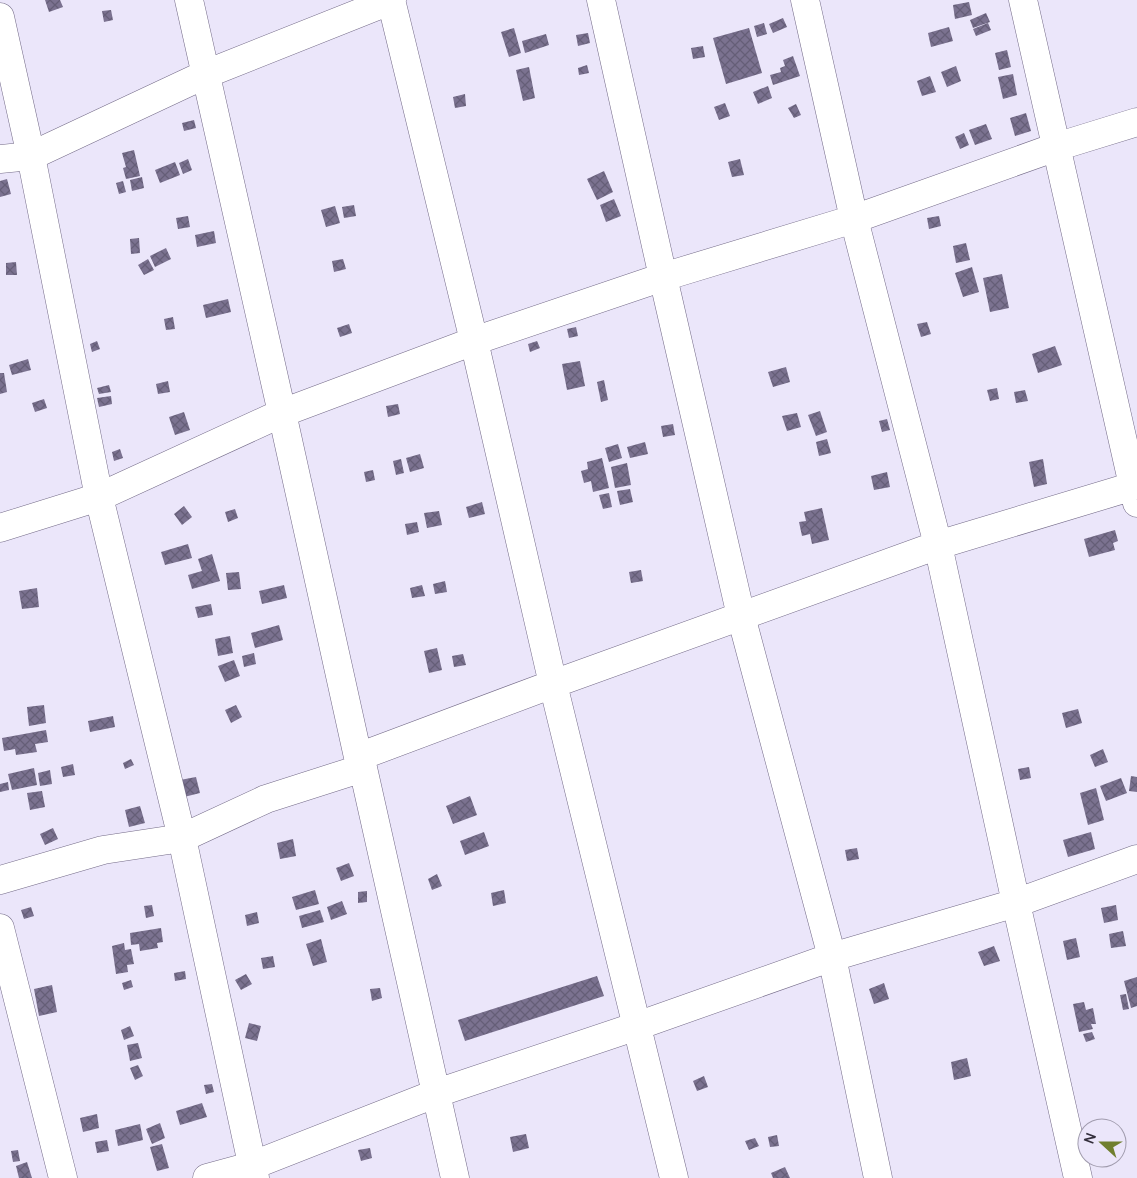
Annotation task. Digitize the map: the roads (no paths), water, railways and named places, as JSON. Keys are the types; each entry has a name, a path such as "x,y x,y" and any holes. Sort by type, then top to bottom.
{"street":[{"path":"189,0 455,1178"},
{"path":"0,159 31,156 206,74 391,0 674,1178"},
{"path":"601,0 741,616 832,957 878,1178"},
{"path":"805,0 854,219 938,545 1078,1178"},
{"path":"0,880 103,850 182,838 266,799 361,763 554,684 741,616 938,545 1135,492 1023,0"},
{"path":"0,16 31,156 100,497 182,838 253,1172"},
{"path":"0,528 100,497 282,414 474,341 663,276 854,219 1056,147 1137,122"},
{"path":"207,1178 253,1172 437,1093 637,1026 832,957 1016,903 1137,859"},
{"path":"0,928 63,1178"}]}
